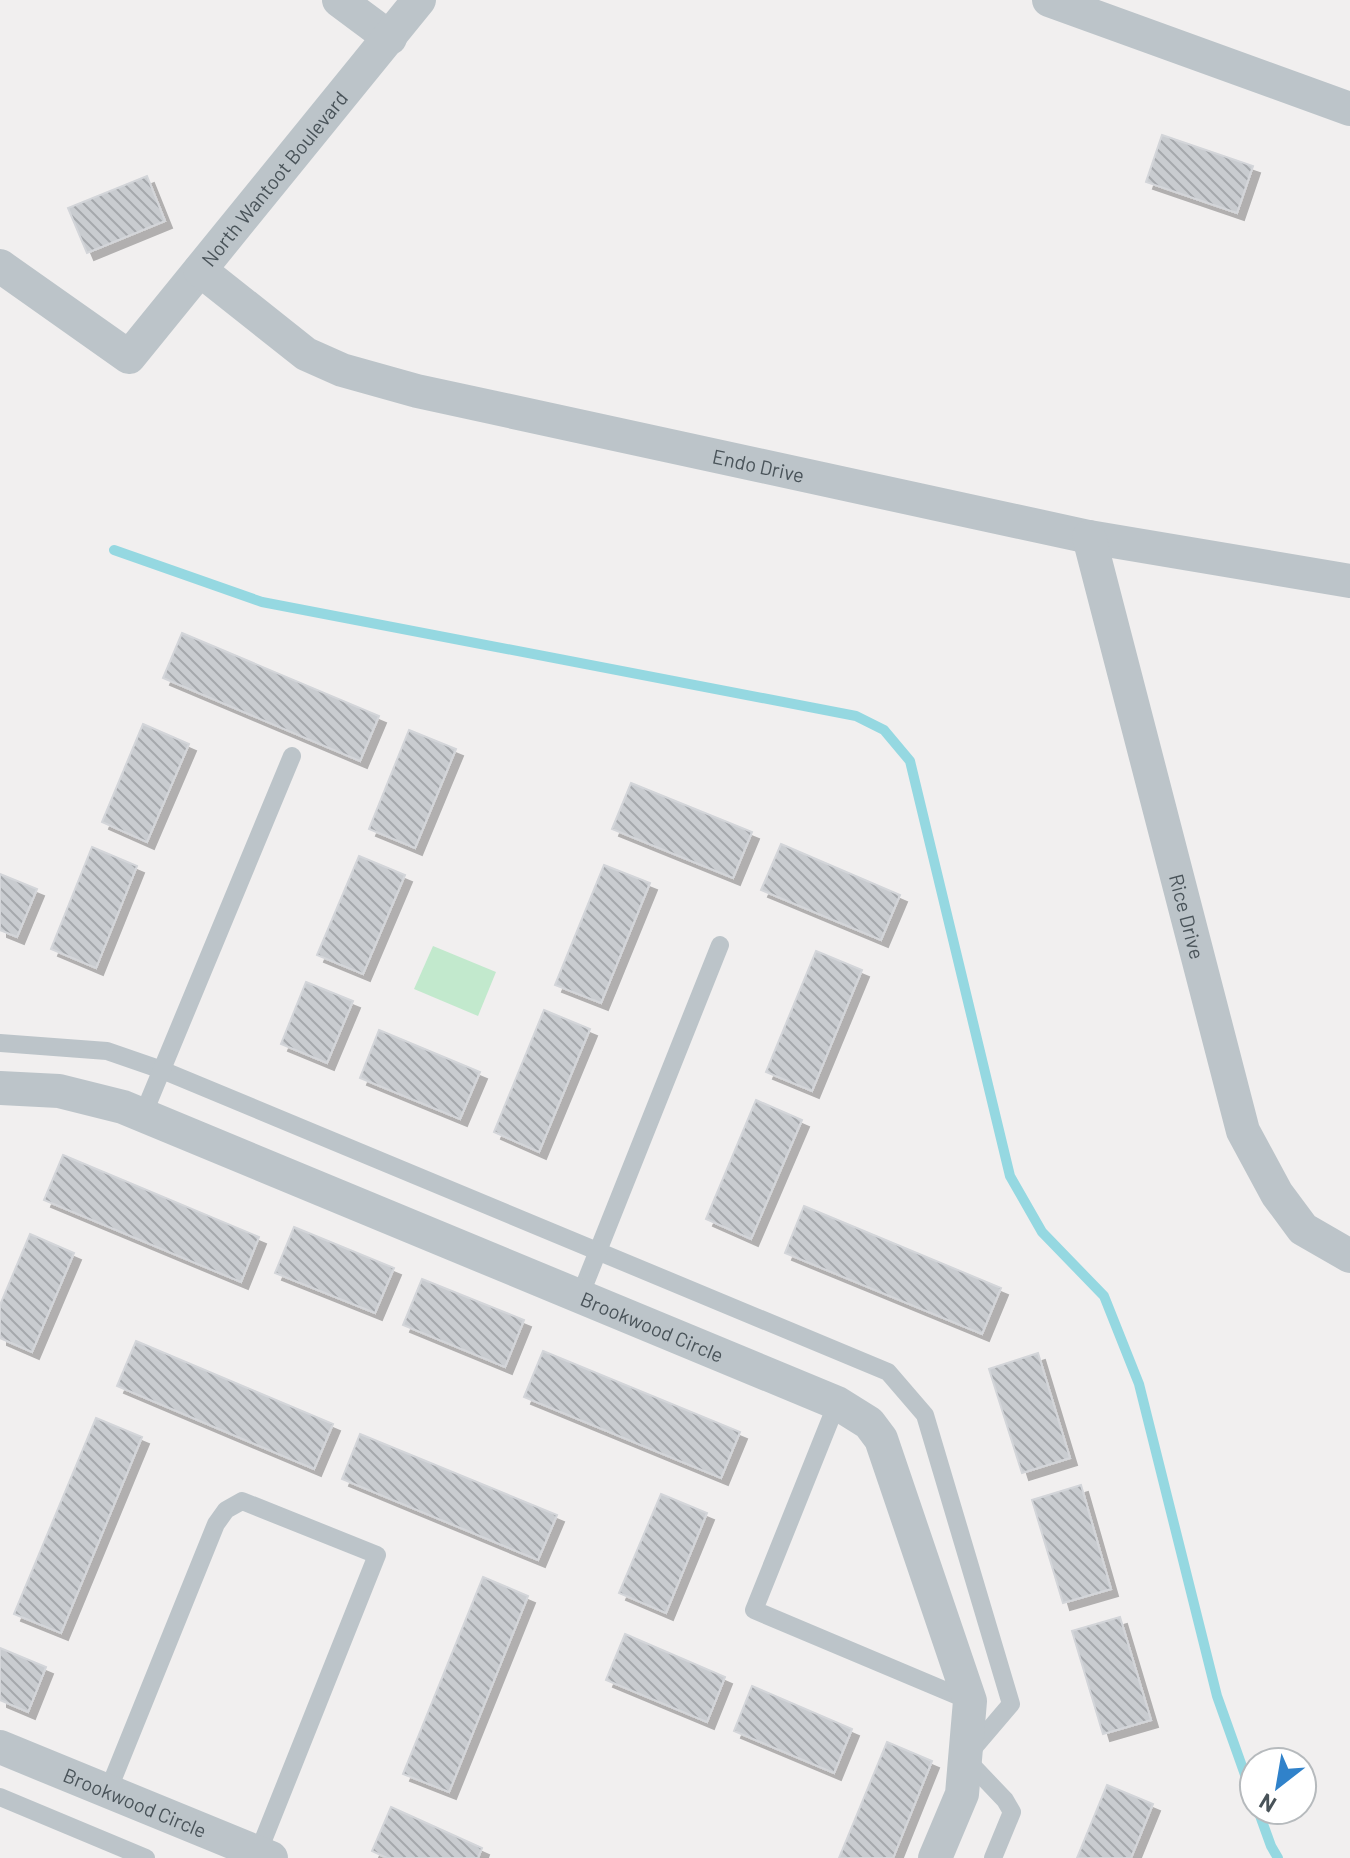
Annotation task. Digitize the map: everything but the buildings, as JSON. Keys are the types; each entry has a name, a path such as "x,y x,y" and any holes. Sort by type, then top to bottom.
{"street":[{"path":"339,0 390,38"},
{"name":"North Wantoot Boulevard","path":"0,266 129,357 419,0"},
{"path":"1049,0 1350,109"},
{"name":"Endo Drive","path":"200,270 306,354 342,370 417,391 1089,537 1350,581"},
{"name":"Rice Drive","path":"1089,537 1243,1131 1277,1194 1303,1229 1350,1256"},
{"name":"Brookwood Circle","path":"0,1088 59,1091 123,1107 837,1403 869,1423 881,1439 970,1701 962,1794 935,1858"},
{"name":"Brookwood Circle","path":"0,1747 265,1855"}],"lane":[{"path":"143,1115 292,756"},
{"path":"580,1296 720,945"},
{"path":"0,1043 107,1051 162,1070 888,1372 925,1415 1011,1704 965,1758 1005,1800 1012,1812 993,1858"},
{"path":"837,1403 754,1610 970,1701"},
{"path":"108,1791 216,1524 226,1510 242,1501 377,1555 265,1855"},
{"path":"0,1797 146,1858"}],"green space":[{"path":"433,946 496,972 478,1016 414,989"}],"waterway":[{"path":"114,550 262,602 856,716 884,730 910,761 1010,1176 1042,1232 1104,1296 1139,1384 1217,1696 1238,1755"},
{"path":"1264,1826 1278,1858"}]}
